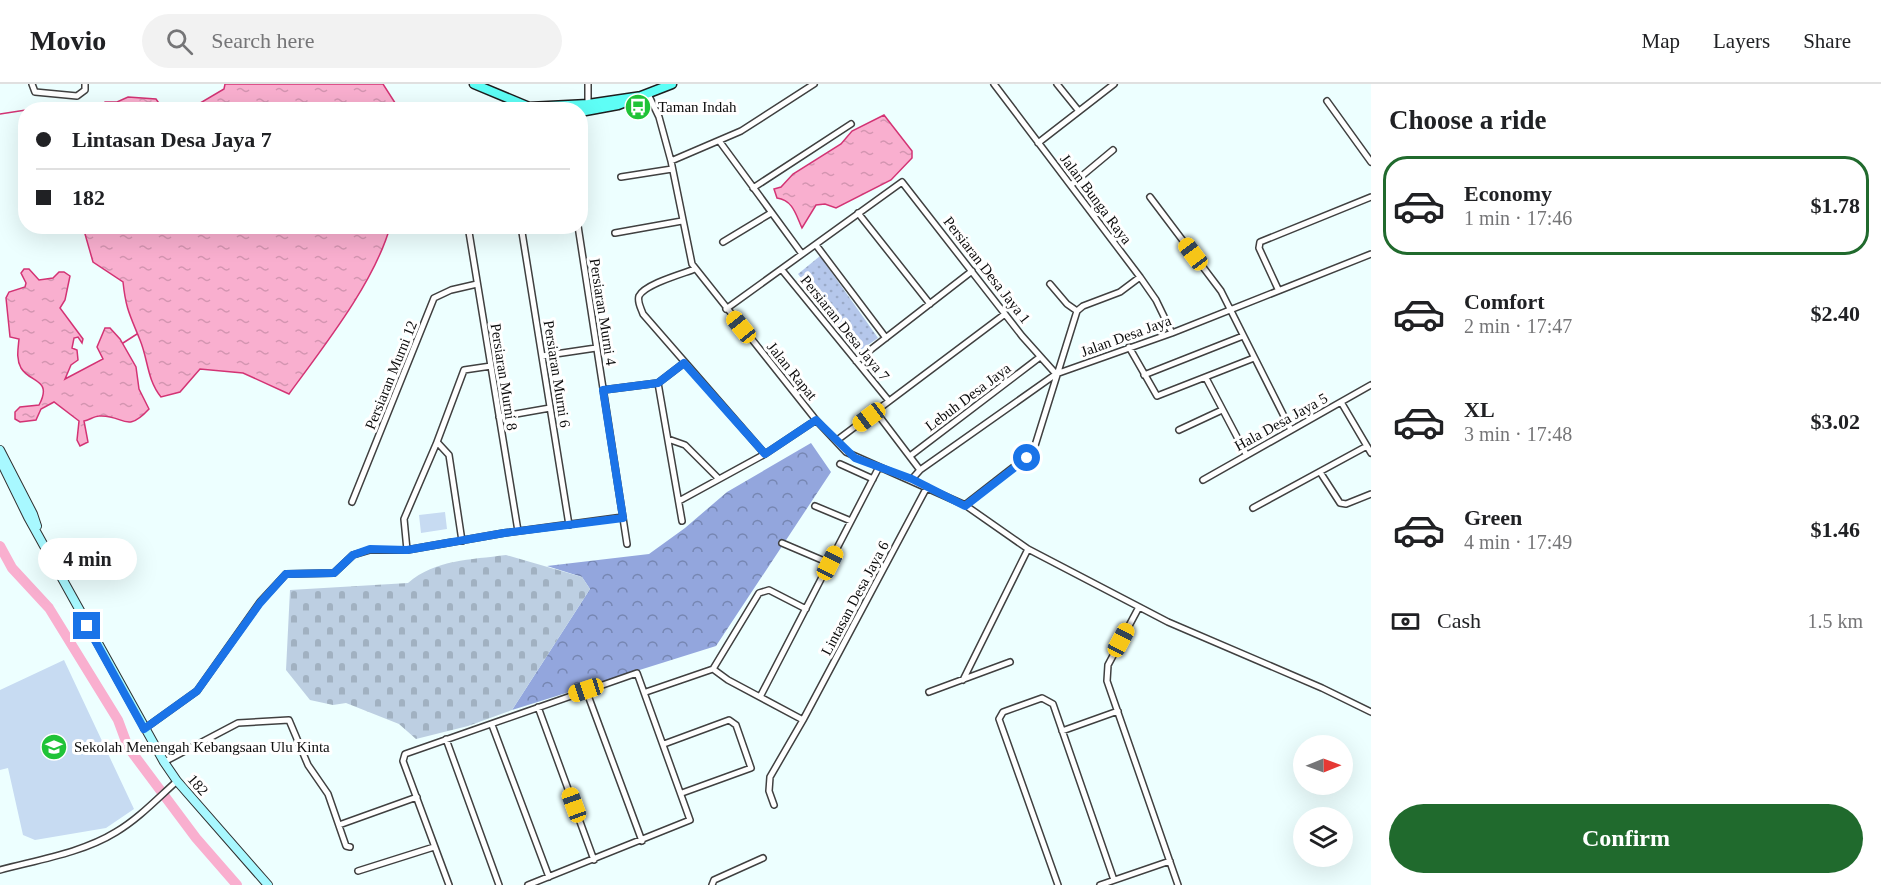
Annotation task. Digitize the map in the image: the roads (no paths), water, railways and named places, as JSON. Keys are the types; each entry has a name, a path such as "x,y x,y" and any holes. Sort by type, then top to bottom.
{"main road":[{"path":"474,84 518,102"},
{"path":"588,109 618,105 672,84"}],"street":[{"path":"585,102 588,84"},
{"path":"671,160 720,142 814,84"},
{"name":"Jalan Bunga Raya","path":"994,84 1156,300 1172,333"},
{"path":"1057,84 1078,110"},
{"path":"1038,143 1114,84"},
{"path":"32,86 39,93 77,96 85,87"},
{"name":"Jalan Rapat","path":"645,95 658,117 671,160 688,254 695,269 816,420 855,458 912,479 965,506 1028,549 1139,607 1371,712"},
{"path":"1327,101 1371,162"},
{"path":"753,188 851,124"},
{"path":"720,142 802,254"},
{"path":"1071,185 1113,150"},
{"path":"621,177 672,169"},
{"name":"Persiaran Desa Jaya 1","path":"858,213 899,182 903,183 1005,314 1056,374"},
{"path":"1150,197 1221,291 1291,430"},
{"path":"1278,289 1259,248 1260,242 1371,197"},
{"path":"723,242 771,213"},
{"path":"726,309 858,213 930,304"},
{"path":"615,233 682,221"},
{"name":"Persiaran Murni 8","path":"469,234 518,531"},
{"name":"Persiaran Murni 6","path":"523,234 569,525"},
{"name":"Persiaran Murni 4","path":"579,234 627,544"},
{"path":"816,245 886,338"},
{"name":"Jalan Desa Jaya","path":"912,479 920,470 1056,374 1172,333 1371,254"},
{"path":"695,269 646,287 640,294 638,302 643,314 765,454"},
{"name":"Persiaran Desa Jaya 7","path":"782,270 889,401"},
{"path":"856,361 972,271"},
{"path":"965,506 1033,452 1077,311 1083,306 1119,292 1140,278"},
{"name":"Persiaran Murni 12","path":"352,502 434,298 451,290 477,284"},
{"path":"1050,284 1067,304 1077,311"},
{"path":"836,441 1005,314"},
{"path":"1144,375 1243,336"},
{"path":"1129,347 1157,396 1254,358"},
{"path":"542,356 596,348"},
{"name":"Lebuh Desa Jaya","path":"910,456 1040,357"},
{"path":"603,390 658,383 684,363"},
{"path":"407,550 404,519 437,442 464,370 491,366"},
{"path":"1206,378 1246,454"},
{"path":"658,383 682,521"},
{"name":"Hala Desa Jaya 5","path":"1203,480 1371,385"},
{"path":"1341,402 1371,453"},
{"path":"499,417 550,408"},
{"path":"1179,430 1222,410"},
{"path":"876,412 920,470"},
{"path":"679,501 765,454 816,420"},
{"path":"668,439 685,445 719,479"},
{"path":"437,442 449,455 462,541"},
{"path":"1253,508 1367,446"},
{"name":"182","path":"0,450 33,514 38,533"},
{"name":"182","path":"0,460 144,729 164,762 177,781 268,885"},
{"path":"840,464 873,479"},
{"path":"760,697 879,467"},
{"path":"1320,472 1340,503 1346,504 1371,495"},
{"name":"Lintasan Desa Jaya 6","path":"774,805 769,790 770,777 803,720 927,487"},
{"path":"815,506 851,521"},
{"path":"144,729 197,691 281,577 291,573 312,575 334,573 357,553 370,549 407,550 518,531 623,518"},
{"path":"782,543 830,563"},
{"path":"963,680 1028,549"},
{"path":"646,692 714,669 759,593 769,590 806,609"},
{"path":"1139,607 1108,665 1107,681 1178,885"},
{"path":"930,692 1010,662"},
{"path":"714,669 728,680 803,720"},
{"path":"449,885 403,761 406,752 492,725 634,673 638,674 690,818 642,841 528,885"},
{"path":"586,690 642,841"},
{"path":"1058,885 999,719 1003,712 1044,698 1052,702 1114,880"},
{"path":"538,707 594,860"},
{"path":"1062,731 1118,711"},
{"path":"164,762 238,723 285,719 292,723 308,765 328,794 346,846 350,847"},
{"path":"664,744 729,720 736,725 751,768 682,794"},
{"path":"492,725 549,877"},
{"path":"446,739 499,885"},
{"path":"0,870 110,836 177,781"},
{"path":"339,825 417,797"},
{"path":"358,872 435,847"},
{"path":"712,885 714,880 763,858"},
{"path":"1100,885 1170,861"}],"water":[{"path":"225,84 383,84 395,102 202,102 224,89"},
{"path":"128,97 156,99 158,102 117,102"},
{"path":"884,115 912,151 912,158 891,180 836,208 825,204 816,205 802,228 793,209 787,202 777,198 774,189 781,187 793,174 841,144 852,131"},
{"path":"85,234 387,234 372,270 347,314 289,394 243,373 200,369 180,392 161,397 153,384 143,347 129,312 123,282 93,262"},
{"path":"24,269 29,269 39,280 53,278 59,272 70,276 65,300 60,308 83,339 82,343 78,337 74,338 72,348 77,350 78,360 71,365 65,379 103,359 97,347 105,328 110,328 120,339 136,367 139,389 149,409 141,417 129,422 107,416 97,416 84,421 88,442 80,446 77,440 79,421 54,402 41,409 36,420 20,422 15,419 15,412 20,407 39,405 43,397 42,386 39,382 25,373 19,365 19,339 10,337 6,298 9,292 25,287 26,283 21,273"}],"waterway":[{"path":"0,114 18,111"},
{"path":"123,343 137,334"},
{"path":"0,546 12,568 49,608 118,720 128,747 196,838 237,885"}],"place":[{"name":"Taman Indah","path":"638,107"},
{"name":"Sekolah Menengah Kebangsaan Ulu Kinta","path":"54,747"}]}
